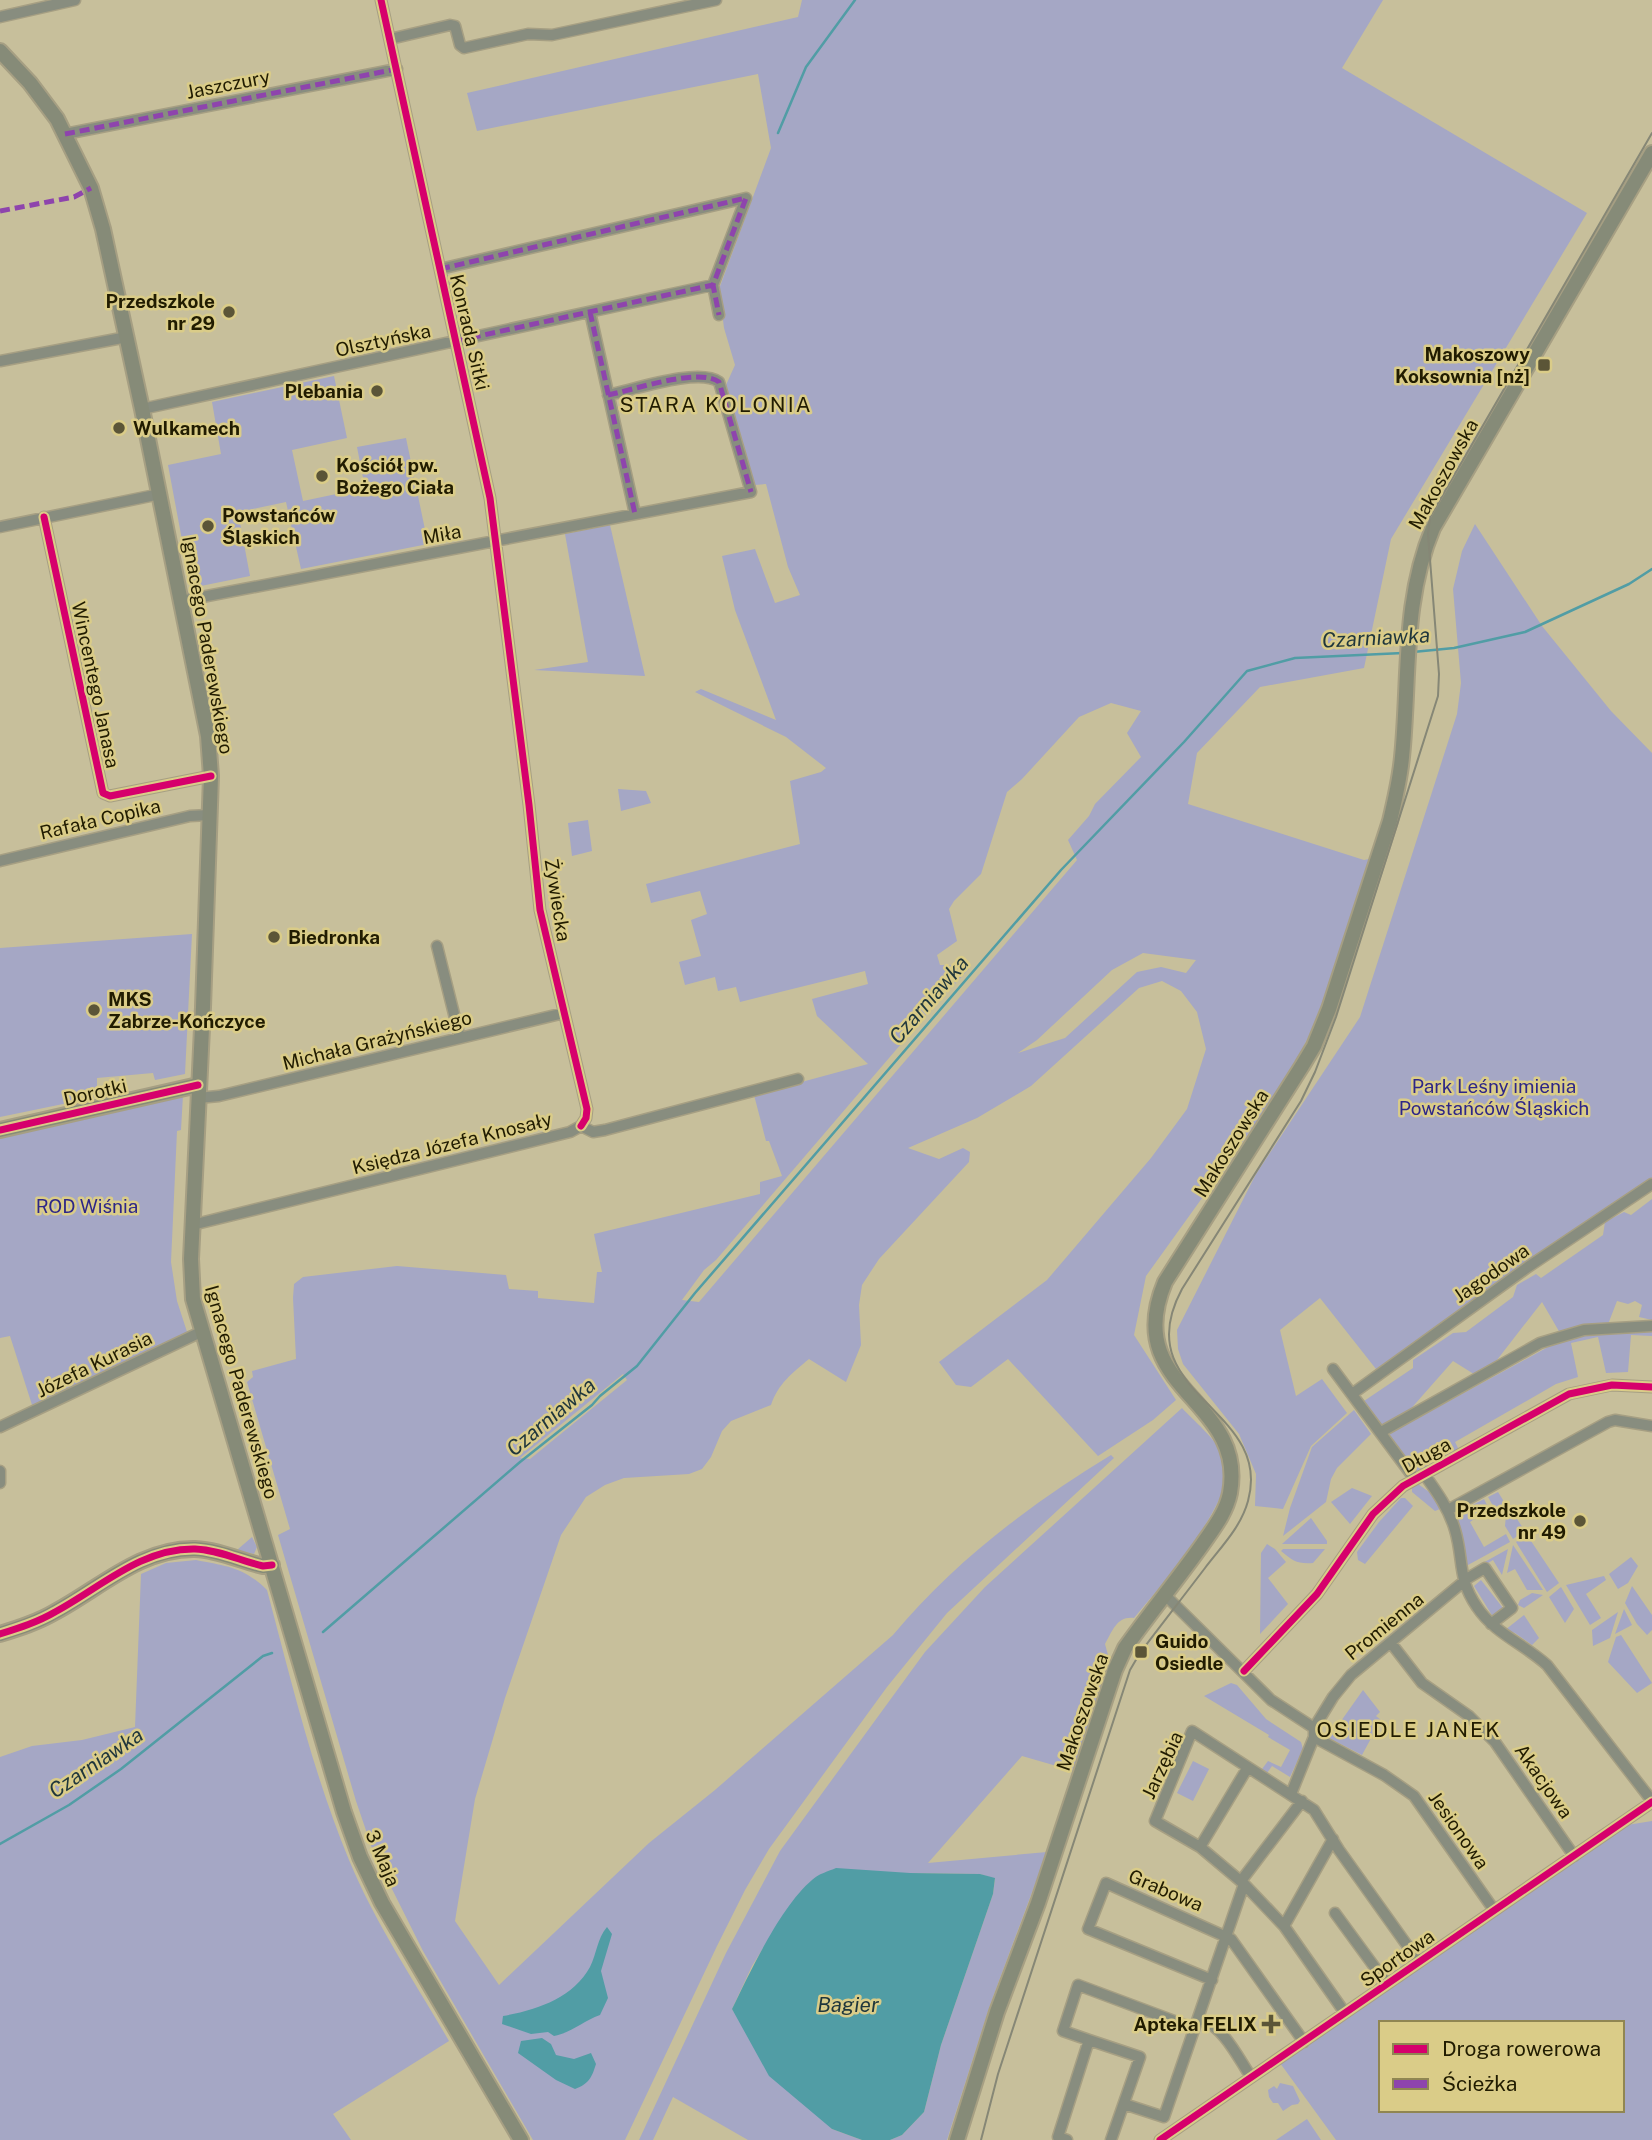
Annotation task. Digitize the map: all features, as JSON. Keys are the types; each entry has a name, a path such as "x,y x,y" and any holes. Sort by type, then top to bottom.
{"main road":[{"name":"Ignacego Paderewskiego","path":"0,51 37,93 65,134 91,188 127,337 208,736 211,776 191,1286 272,1564"},
{"name":"Makoszowska","path":"957,2140 997,2012 1038,1903 1109,1682 1125,1648 1219,1520 1230,1493 1230,1459 1221,1433 1162,1358 1156,1343 1155,1311 1165,1282 1302,1066 1326,1018 1397,792 1403,748 1411,608 1417,571 1433,528 1652,153"},
{"name":"Dorotki","path":"0,1130 198,1092"},
{"path":"0,1633 54,1613 127,1568 158,1555 203,1550 263,1566 272,1564"},
{"name":"3 Maja","path":"272,1564 344,1812 360,1857 390,1917 521,2140"}],"street":[{"path":"0,17 75,0"},
{"name":"Konrada Sitki","path":"381,0 482,461 497,542 513,674"},
{"path":"390,39 450,25 455,26 460,45 466,48 528,34 552,35 716,0"},
{"name":"Jaszczury","path":"65,134 397,69"},
{"path":"440,269 746,198 713,285 719,315"},
{"name":"Olsztyńska","path":"142,409 713,285"},
{"path":"590,312 635,514"},
{"path":"0,361 127,337"},
{"name":"Miła","path":"181,601 751,492 719,382 715,379 680,379 608,395"},
{"path":"0,527 160,494"},
{"name":"Wincentego Janasa","path":"44,517 103,793 110,796 211,776"},
{"name":"Żywiecka","path":"513,674 540,910 587,1109 581,1126"},
{"name":"Rafała Copika","path":"0,862 190,816 209,815"},
{"path":"437,946 460,1038"},
{"name":"Michała Grażyńskiego","path":"198,1092 219,1096 564,1013"},
{"name":"Księdza Józefa Knosały","path":"192,1225 570,1132 581,1126 593,1132 605,1130 798,1079"},
{"name":"Jagodowa","path":"1352,1394 1528,1267 1652,1184"},
{"path":"1381,1432 1540,1343 1584,1330 1652,1326"},
{"name":"Józefa Kurasia","path":"0,1427 203,1331"},
{"path":"1333,1369 1381,1432 1448,1510 1458,1542 1464,1584 1477,1607 1491,1624 1547,1665 1652,1801"},
{"name":"Długa","path":"1244,1671 1317,1594 1381,1505 1396,1491 1569,1394 1612,1385 1652,1387"},
{"path":"1448,1510 1608,1422 1615,1420 1652,1426"},
{"path":"0,1471 0,1483"},
{"name":"Promienna","path":"1291,1794 1314,1733 1333,1697 1351,1675 1468,1578 1485,1568 1512,1608 1491,1624"},
{"name":"Jesionowa","path":"1165,1595 1271,1700 1314,1733 1414,1796 1494,1910"},
{"name":"Akacjowa","path":"1391,1643 1422,1683 1469,1716 1495,1742 1574,1856"},
{"name":"Jarzębia","path":"1243,1882 1199,1847 1155,1821 1192,1731 1314,1810 1419,1962"},
{"path":"1199,1847 1248,1766"},
{"path":"1124,2104 1164,2117 1243,1882 1302,1801"},
{"name":"Sportowa","path":"1160,2140 1652,1801"},
{"path":"1284,1926 1333,1839"},
{"path":"1243,1882 1284,1926 1345,2013"},
{"name":"Grabowa","path":"1212,1980 1088,1929 1106,1883 1225,1935 1239,1949 1304,2042"},
{"path":"1335,1913 1387,1984"},
{"path":"1111,2140 1140,2057 1063,2031 1079,1985 1193,2028"},
{"path":"1199,2018 1211,2022 1219,2031 1251,2077"},
{"path":"1063,2138 1089,2040"}],"green space":[{"path":"802,0 1383,0 1342,68 1587,213 1391,539 1364,668 1260,687 1197,753 1188,804 1364,860 1369,859 1319,1015 1298,1058 1256,1123 1146,1276 1134,1335 1176,1400 1153,1420 1098,1456 1008,1359 971,1387 956,1385 939,1362 1047,1280 1151,1158 1187,1109 1206,1049 1197,1012 1181,991 1162,981 1139,988 1031,1086 977,1118 908,1148 939,1159 963,1148 970,1152 969,1162 879,1259 862,1285 859,1305 861,1345 846,1382 809,1359 791,1374 771,1405 731,1421 722,1431 711,1457 702,1469 689,1474 624,1478 605,1485 586,1497 561,1535 505,1698 475,1799 455,1921 499,1985 649,1843 715,1790 893,1635 942,1583 994,1536 1022,1514 1111,1455 1114,1458 947,1613 887,1687 769,1849 717,1946 625,2140 533,2140 423,1951 373,1851 278,1535 290,1529 247,1382 253,1377 252,1371 296,1359 294,1284 303,1277 397,1266 506,1275 509,1289 538,1291 538,1298 594,1303 597,1272 602,1272 594,1234 760,1194 760,1182 782,1176 769,1141 766,1141 754,1095 868,1064 817,1016 812,999 868,984 865,971 740,1002 736,987 718,991 715,977 685,985 679,962 701,956 691,920 707,914 700,891 651,903 646,884 800,844 790,781 826,768 786,737 695,692 701,689 776,720 735,610 722,556 755,549 775,603 800,595 788,567 766,484 755,485 726,385 735,365 724,328 719,289 771,148 758,74 477,131 467,93 798,17","holes":["1111,703 1141,711 1127,733 1141,757 1095,804 1089,816 1068,840 1077,860 699,1302 682,1300 704,1270 716,1260 925,1016 969,969 963,965 940,965 937,955 957,941 949,909 981,874 1007,792 1079,717","1143,953 1196,960 1186,973 1161,967 1137,972 1065,1038 1018,1053 1037,1040 1112,970","623,1374 627,1380 530,1459 520,1458"]},
{"path":"334,376 347,438 292,450 303,501 365,488 357,447 406,438 428,544 301,569 286,502 238,512 250,576 191,588 168,465 221,454 212,402"},
{"name":"Park Leśny imienia Powstańców Śląskich","path":"1475,524 1542,626 1611,711 1652,753 1652,1180 1376,1369 1320,1298 1280,1330 1296,1396 1322,1379 1347,1413 1311,1446 1283,1509 1255,1506 1256,1474 1239,1434 1183,1364 1178,1349 1177,1330 1256,1174 1360,1017 1457,714 1461,683 1453,589 1462,551"},
{"path":"610,525 645,676 534,670 588,662 565,534"},
{"path":"618,789 646,791 651,803 621,811"},
{"path":"588,820 592,851 572,856 568,823"},
{"name":"MKS Zabrze-Kończyce","path":"192,934 185,1074 155,1080 153,1073 97,1078 97,1097 0,1117 0,948"},
{"name":"ROD Wiśnia","path":"183,1095 181,1130 177,1131 171,1262 177,1301 189,1338 33,1408 10,1336 0,1338 0,1137"},
{"path":"1652,1199 1652,1320 1639,1317 1642,1305 1635,1301 1628,1304 1617,1301 1607,1327 1560,1333 1542,1302 1490,1369 1477,1376 1453,1361 1400,1421 1383,1427 1364,1401 1413,1368 1413,1360 1453,1333 1466,1332 1513,1297 1517,1285 1536,1274 1541,1278 1603,1235 1605,1222 1624,1212 1631,1215"},
{"path":"1652,1332 1652,1336 1631,1335 1628,1372 1606,1373 1598,1337 1571,1343 1578,1377 1556,1384 1455,1442 1459,1450 1417,1472 1389,1434 1548,1347 1583,1336"},
{"path":"1182,1408 1221,1453 1225,1477 1220,1498 1186,1553 1157,1590 1134,1618 1123,1619 1113,1629 1105,1644 1108,1655 1104,1675 1074,1771 1022,1756 928,1863 1047,1852 990,2005 947,2140 890,2140 902,2135 924,2112 941,2045 993,1894 995,1879 980,1874 910,1873 787,1910 752,1966 732,2009 743,2026 832,2129 862,2140 748,2140 673,2097 653,2140 639,2140 726,1953 780,1851 925,1652 985,1587"},
{"path":"1354,1410 1371,1434 1337,1468 1331,1479 1326,1502 1283,1536 1312,1447"},
{"path":"1418,1484 1432,1494 1440,1509 1435,1511 1412,1492 1412,1487"},
{"path":"1352,1488 1372,1496 1350,1524 1331,1502"},
{"path":"1498,1492 1503,1500 1501,1520 1488,1497"},
{"path":"1401,1498 1405,1498 1413,1506 1365,1564 1358,1560 1357,1552"},
{"path":"1484,1499 1489,1509 1470,1522 1484,1547 1506,1534 1510,1542 1468,1565 1465,1564 1464,1542 1455,1514"},
{"path":"1507,1504 1525,1531 1513,1539 1505,1526"},
{"path":"1311,1518 1327,1544 1282,1544"},
{"path":"1527,1535 1559,1583 1547,1592 1516,1542"},
{"path":"252,1537 257,1547 254,1554 237,1550"},
{"path":"1267,1544 1286,1562 1268,1578 1288,1604 1260,1634 1261,1553"},
{"path":"1513,1545 1543,1590 1527,1590 1515,1569 1507,1573"},
{"path":"1325,1549 1313,1563 1308,1563 1292,1559 1281,1551"},
{"path":"1508,1549 1502,1575 1493,1560 1474,1572 1472,1569"},
{"path":"1631,1557 1638,1566 1628,1583 1618,1589 1609,1574"},
{"path":"196,1560 242,1572 267,1590 314,1760 349,1860 383,1929 449,2041 333,2114 351,2140 0,2140 0,1757 32,1746 82,1740 135,1727 141,1574 166,1563"},
{"path":"1604,1576 1606,1580 1586,1594 1601,1618 1590,1625 1566,1585"},
{"path":"1481,1580 1503,1608 1493,1617 1474,1586"},
{"path":"1632,1586 1652,1615 1652,1630 1647,1635 1625,1603"},
{"path":"1561,1587 1574,1609 1565,1623 1549,1597"},
{"path":"1532,1593 1543,1595 1524,1608 1518,1605 1520,1600"},
{"path":"1624,1609 1632,1625 1615,1634"},
{"path":"1618,1612 1610,1638 1593,1646 1592,1630"},
{"path":"1524,1615 1539,1638 1532,1645 1515,1633 1505,1630"},
{"path":"1621,1635 1652,1683 1637,1693 1608,1662 1616,1637"},
{"path":"1231,1683 1237,1685 1266,1719 1301,1742 1303,1749 1290,1777 1272,1766 1267,1773 1262,1769 1268,1761 1281,1767 1290,1750 1204,1696"},
{"path":"1363,1690 1380,1712 1376,1716 1381,1720 1362,1755 1329,1738"},
{"path":"1193,1761 1209,1769 1193,1801 1177,1793"},
{"path":"1652,1821 1652,2140 1336,2140 1280,2063 1627,1825"},
{"path":"1280,2083 1293,2086 1300,2101 1283,2111 1278,2103 1273,2103 1268,2090 1274,2086 1277,2089"},
{"path":"1307,2119 1321,2140 1276,2140"}],"water":[{"name":"Bagier","path":"836,1868 980,1874 995,1878 993,1894 941,2045 924,2112 902,2135 890,2140 862,2140 832,2129 769,2076 732,2009 767,1940 800,1891 820,1874"},
{"path":"607,1927 612,1934 601,1971 608,1998 600,2015 554,2036 548,2032 531,2034 502,2024 503,2016 541,2006 574,1987 590,1967"},
{"path":"542,2038 551,2044 556,2055 574,2059 591,2053 596,2064 587,2082 575,2089 556,2080 518,2053 521,2041"}],"waterway":[{"path":"778,133 806,67 855,0"},
{"name":"Czarniawka","path":"1413,652 1454,648 1525,632 1629,584 1652,569"},
{"name":"Czarniawka","path":"323,1632 520,1462 637,1366 695,1293 1061,870 1184,742 1247,671 1295,658 1403,653"},
{"name":"Czarniawka","path":"0,1844 69,1805 121,1769 263,1656 272,1653"}],"tram line":[{"path":"981,2140 998,2074 1130,1670 1140,1653 1230,1536 1248,1501 1250,1469 1241,1443 1185,1378 1172,1354 1170,1325 1182,1289 1301,1101 1336,1017 1438,696 1439,674 1428,534 1430,517 1652,133"}],"marked path":[{"path":"65,134 397,69"},
{"path":"0,211 74,197 91,188"},
{"path":"440,269 746,198 713,285 719,315"},
{"path":"456,341 713,285"},
{"path":"590,312 635,514"},
{"path":"608,395 682,378 710,378 719,382 751,492"}],"cycle path":[{"path":"381,0 490,498 540,910 587,1109 581,1126"},
{"path":"44,517 103,793 110,796 211,776"},
{"path":"0,1130 198,1085"},
{"path":"1244,1671 1317,1594 1373,1514 1403,1486 1569,1394 1612,1385 1652,1387"},
{"path":"0,1634 49,1616 139,1562 175,1550 204,1550 263,1566 272,1565"},
{"path":"1160,2140 1652,1802"}],"place":[{"name":"Przedszkole nr 29","path":"229,312"},
{"name":"Makoszowy Koksownia [nż]","path":"1544,365"},
{"name":"Plebania","path":"377,391"},
{"name":"Wulkamech","path":"119,428"},
{"name":"Kościół pw. Bożego Ciała","path":"322,476"},
{"name":"Powstańców Śląskich","path":"208,526"},
{"name":"Biedronka","path":"274,937"},
{"name":"MKS Zabrze-Kończyce","path":"94,1010"},
{"name":"Przedszkole nr 49","path":"1580,1521"},
{"name":"Guido Osiedle","path":"1141,1652"},
{"name":"Apteka FELIX","path":"1271,2024"}],"district":[{"name":"STARA KOLONIA","path":"716,405"},
{"name":"OSIEDLE JANEK","path":"1409,1730"}]}
